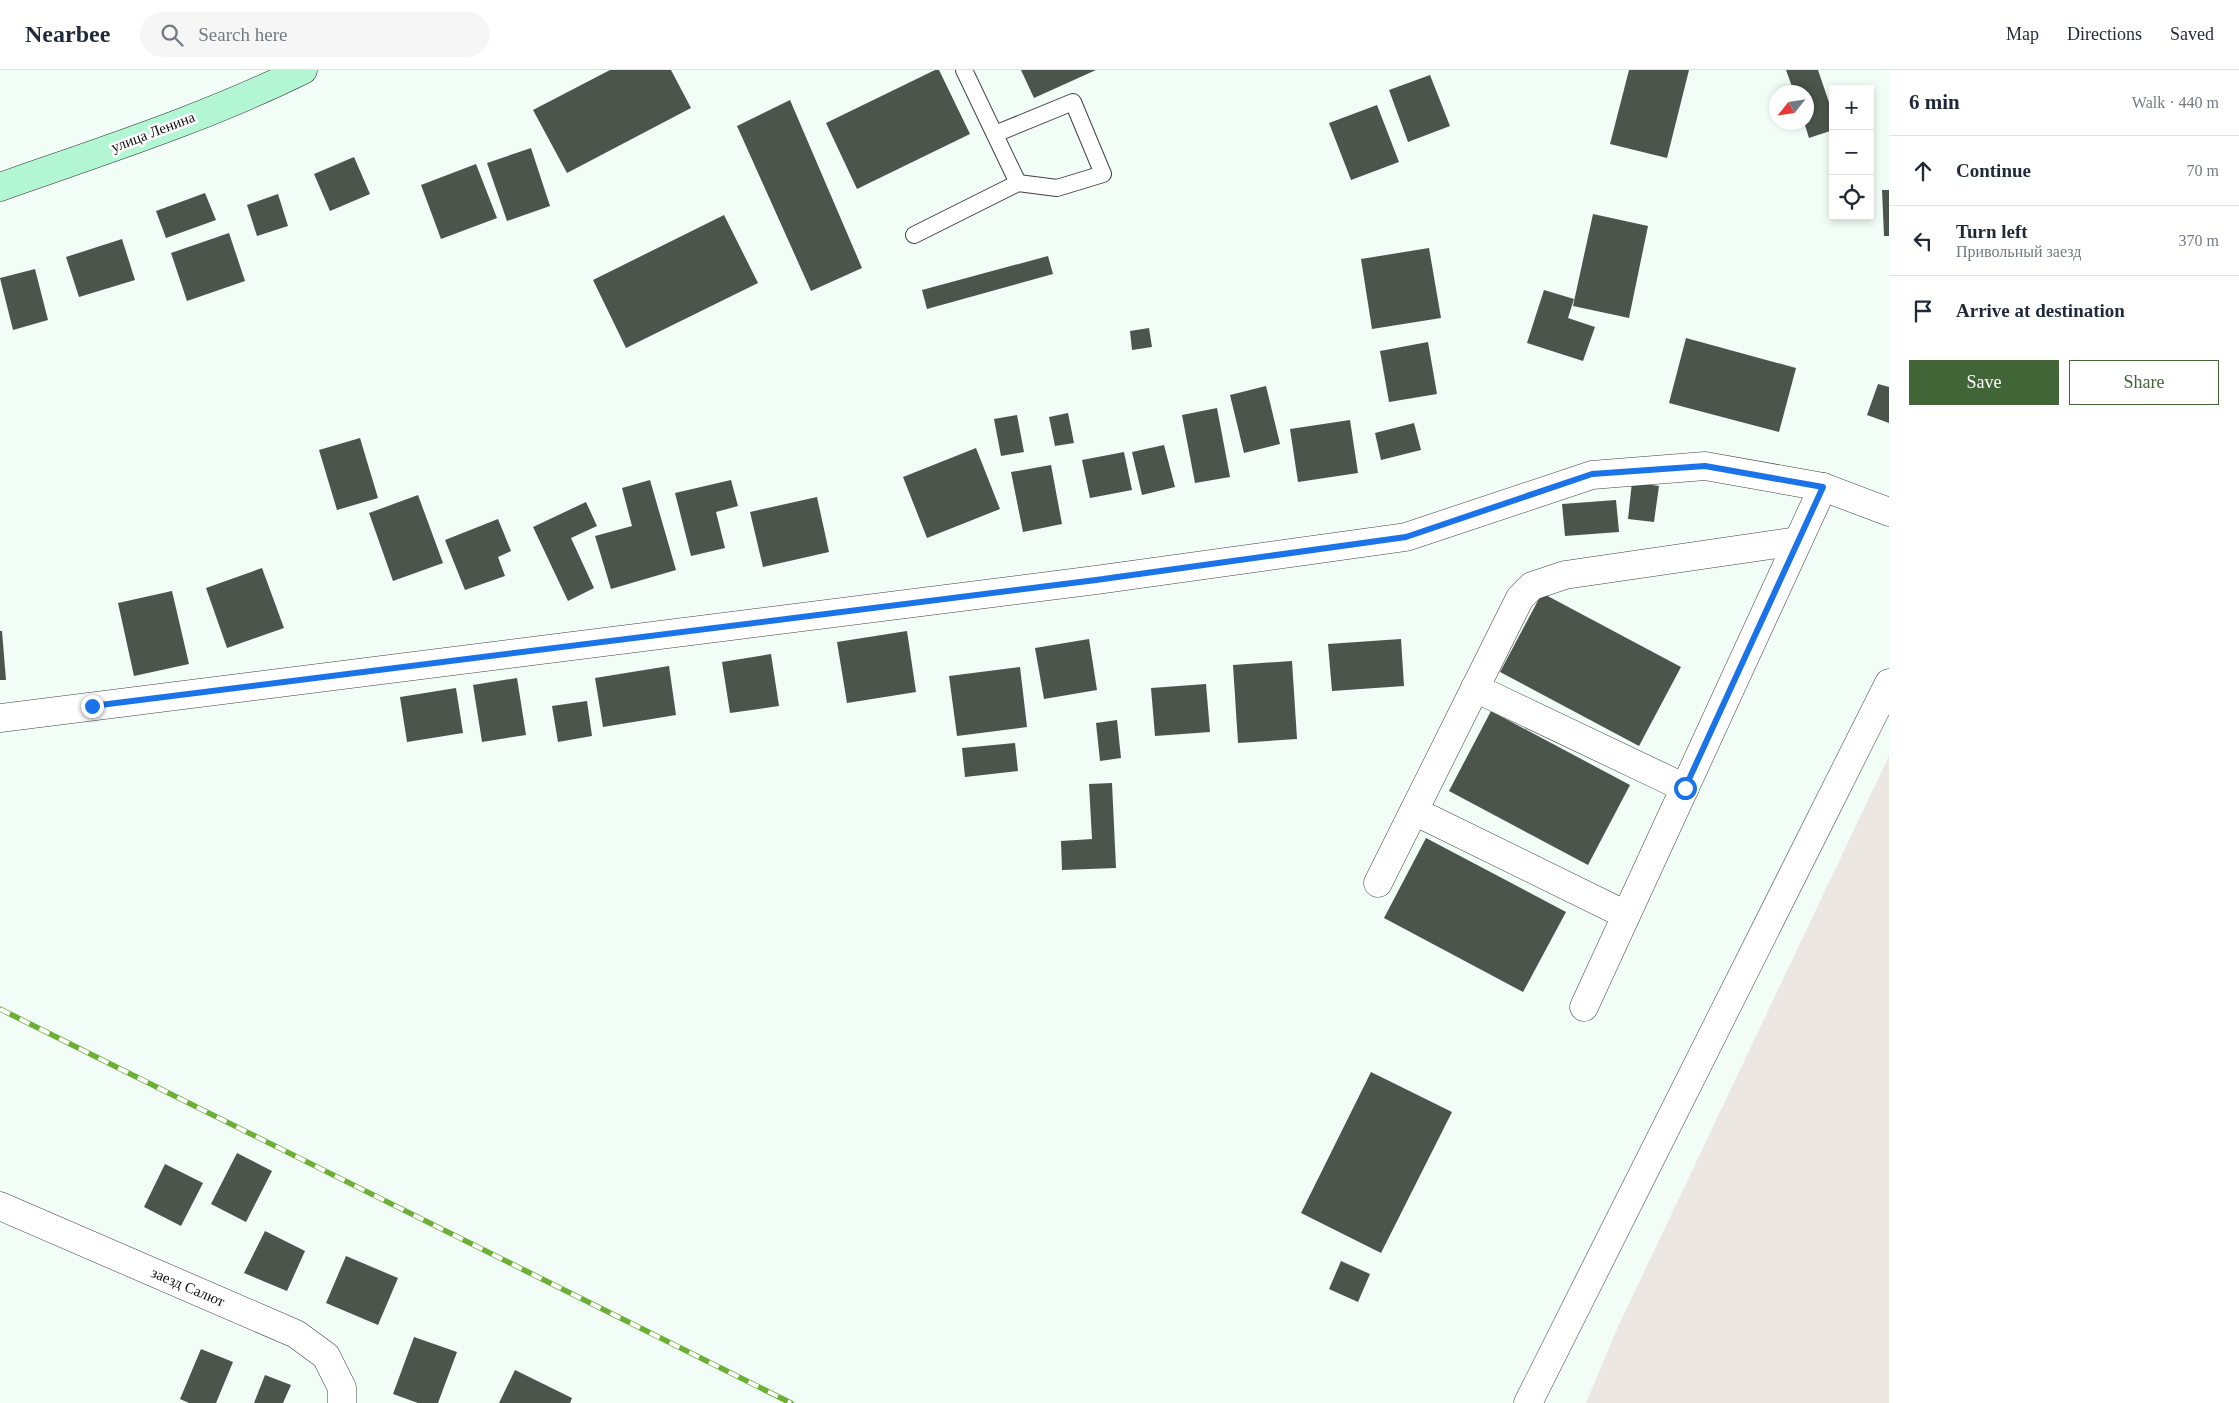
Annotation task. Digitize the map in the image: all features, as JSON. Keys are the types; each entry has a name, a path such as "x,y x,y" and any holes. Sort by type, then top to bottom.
{"main road":[{"name":"улица Ленина","path":"0,187 200,115 304,70"}],"street":[{"path":"0,718 1106,578 1406,537 1592,474 1705,466 1823,487 1889,512"},
{"path":"1584,1007 1823,487"},
{"path":"1378,883 1520,598 1532,586 1565,575 1798,540"},
{"path":"1528,1403 1889,683"},
{"path":"1475,688 1685,788"},
{"path":"1414,811 1626,915"},
{"name":"заезд Салют","path":"0,1206 296,1334 326,1356 342,1388 342,1403"}],"lane":[{"path":"964,70 1018,183"},
{"path":"914,235 1018,183 1057,188 1103,174 1073,102 995,134"}],"shaded area":[{"path":"1889,756 1889,1403 1586,1403 1617,1329"}],"building":[{"path":"610,70 671,70 691,108 567,173 533,110"},
{"path":"935,70 939,70 970,134 857,189 826,123"},
{"path":"1021,70 1096,70 1034,98"},
{"path":"1629,70 1689,70 1667,158 1610,144"},
{"path":"1786,70 1818,70 1829,102 1829,131 1809,138 1806,130 1814,130 1814,85 1791,85"},
{"path":"1430,75 1450,126 1408,142 1389,90"},
{"path":"790,100 862,268 811,291 737,126"},
{"path":"1377,105 1399,162 1351,180 1329,123"},
{"path":"531,148 550,206 507,221 487,163"},
{"path":"354,157 370,194 330,211 314,174"},
{"path":"476,164 497,218 441,239 421,185"},
{"path":"1882,190 1889,190 1889,236 1884,236"},
{"path":"205,193 216,220 166,238 156,211"},
{"path":"278,194 288,226 257,236 247,205"},
{"path":"1593,214 1648,226 1629,318 1573,306"},
{"path":"724,215 758,283 626,348 593,280"},
{"path":"229,233 245,281 187,301 171,253"},
{"path":"122,239 135,280 79,297 66,257"},
{"path":"1429,248 1441,318 1372,329 1361,259"},
{"path":"1048,256 1053,274 927,309 922,290"},
{"path":"35,269 48,320 13,330 0,278"},
{"path":"1544,290 1574,299 1568,318 1595,327 1583,361 1527,343"},
{"path":"1149,328 1152,347 1132,350 1130,331"},
{"path":"1686,338 1796,368 1779,432 1669,403"},
{"path":"1428,342 1437,394 1389,402 1380,351"},
{"path":"1878,384 1889,387 1889,423 1867,415"},
{"path":"1266,386 1280,444 1244,453 1230,395"},
{"path":"1217,408 1230,477 1195,483 1182,415"},
{"path":"1068,413 1074,443 1055,446 1049,417"},
{"path":"1017,415 1024,452 1001,456 994,419"},
{"path":"1350,420 1358,473 1298,482 1290,429"},
{"path":"1414,423 1421,450 1381,460 1375,433"},
{"path":"360,438 378,498 337,510 319,450"},
{"path":"1164,445 1175,487 1142,495 1132,452"},
{"path":"976,448 1000,509 927,538 903,477"},
{"path":"1124,452 1132,490 1090,498 1082,460"},
{"path":"1051,465 1062,524 1023,532 1011,472"},
{"path":"650,480 676,570 611,589 595,536 632,526 622,488"},
{"path":"731,480 738,506 716,512 725,548 691,556 675,493"},
{"path":"1632,482 1659,486 1654,522 1628,519"},
{"path":"418,495 443,563 393,581 369,513"},
{"path":"817,497 829,552 763,567 750,512"},
{"path":"1616,500 1619,532 1565,536 1562,504"},
{"path":"586,502 597,526 571,538 594,588 568,601 533,527"},
{"path":"498,519 511,551 498,557 505,576 465,590 445,540"},
{"path":"262,568 284,628 227,648 206,588"},
{"path":"172,591 189,664 134,676 118,603"},
{"path":"1542,593 1681,667 1639,746 1500,672"},
{"path":"0,631 2,631 6,680 0,680"},
{"path":"907,631 916,692 847,703 837,642"},
{"path":"1089,639 1097,690 1044,699 1035,648"},
{"path":"1401,639 1404,686 1332,691 1328,644"},
{"path":"771,654 779,706 730,713 722,662"},
{"path":"1292,661 1297,739 1238,743 1233,665"},
{"path":"669,666 676,715 603,727 595,678"},
{"path":"1020,667 1027,727 957,736 949,676"},
{"path":"517,678 526,735 482,742 473,685"},
{"path":"1206,684 1210,732 1155,736 1151,688"},
{"path":"456,688 463,733 407,742 400,697"},
{"path":"587,701 592,736 558,742 552,706"},
{"path":"1491,711 1630,785 1588,865 1449,791"},
{"path":"1117,720 1121,758 1100,761 1096,723"},
{"path":"1015,743 1018,771 965,777 962,748"},
{"path":"1112,783 1116,868 1062,870 1061,841 1092,839 1089,784"},
{"path":"1426,838 1566,912 1523,992 1384,918"},
{"path":"1371,1072 1452,1112 1381,1253 1301,1213"},
{"path":"237,1153 272,1171 246,1222 211,1204"},
{"path":"165,1164 203,1183 181,1226 144,1207"},
{"path":"265,1231 305,1251 287,1291 244,1273"},
{"path":"346,1256 398,1278 378,1325 326,1303"},
{"path":"1341,1261 1370,1274 1358,1302 1329,1289"},
{"path":"414,1337 457,1352 438,1403 418,1403 393,1394"},
{"path":"201,1349 233,1362 216,1403 189,1403 180,1399"},
{"path":"515,1370 572,1398 570,1403 499,1403"},
{"path":"265,1375 291,1385 283,1403 254,1403"}],"railway":[{"path":"0,1009 791,1403"}],"route":[{"path":"92,706 1096,580 1406,537 1592,474 1705,466 1823,487 1685,788"}]}
